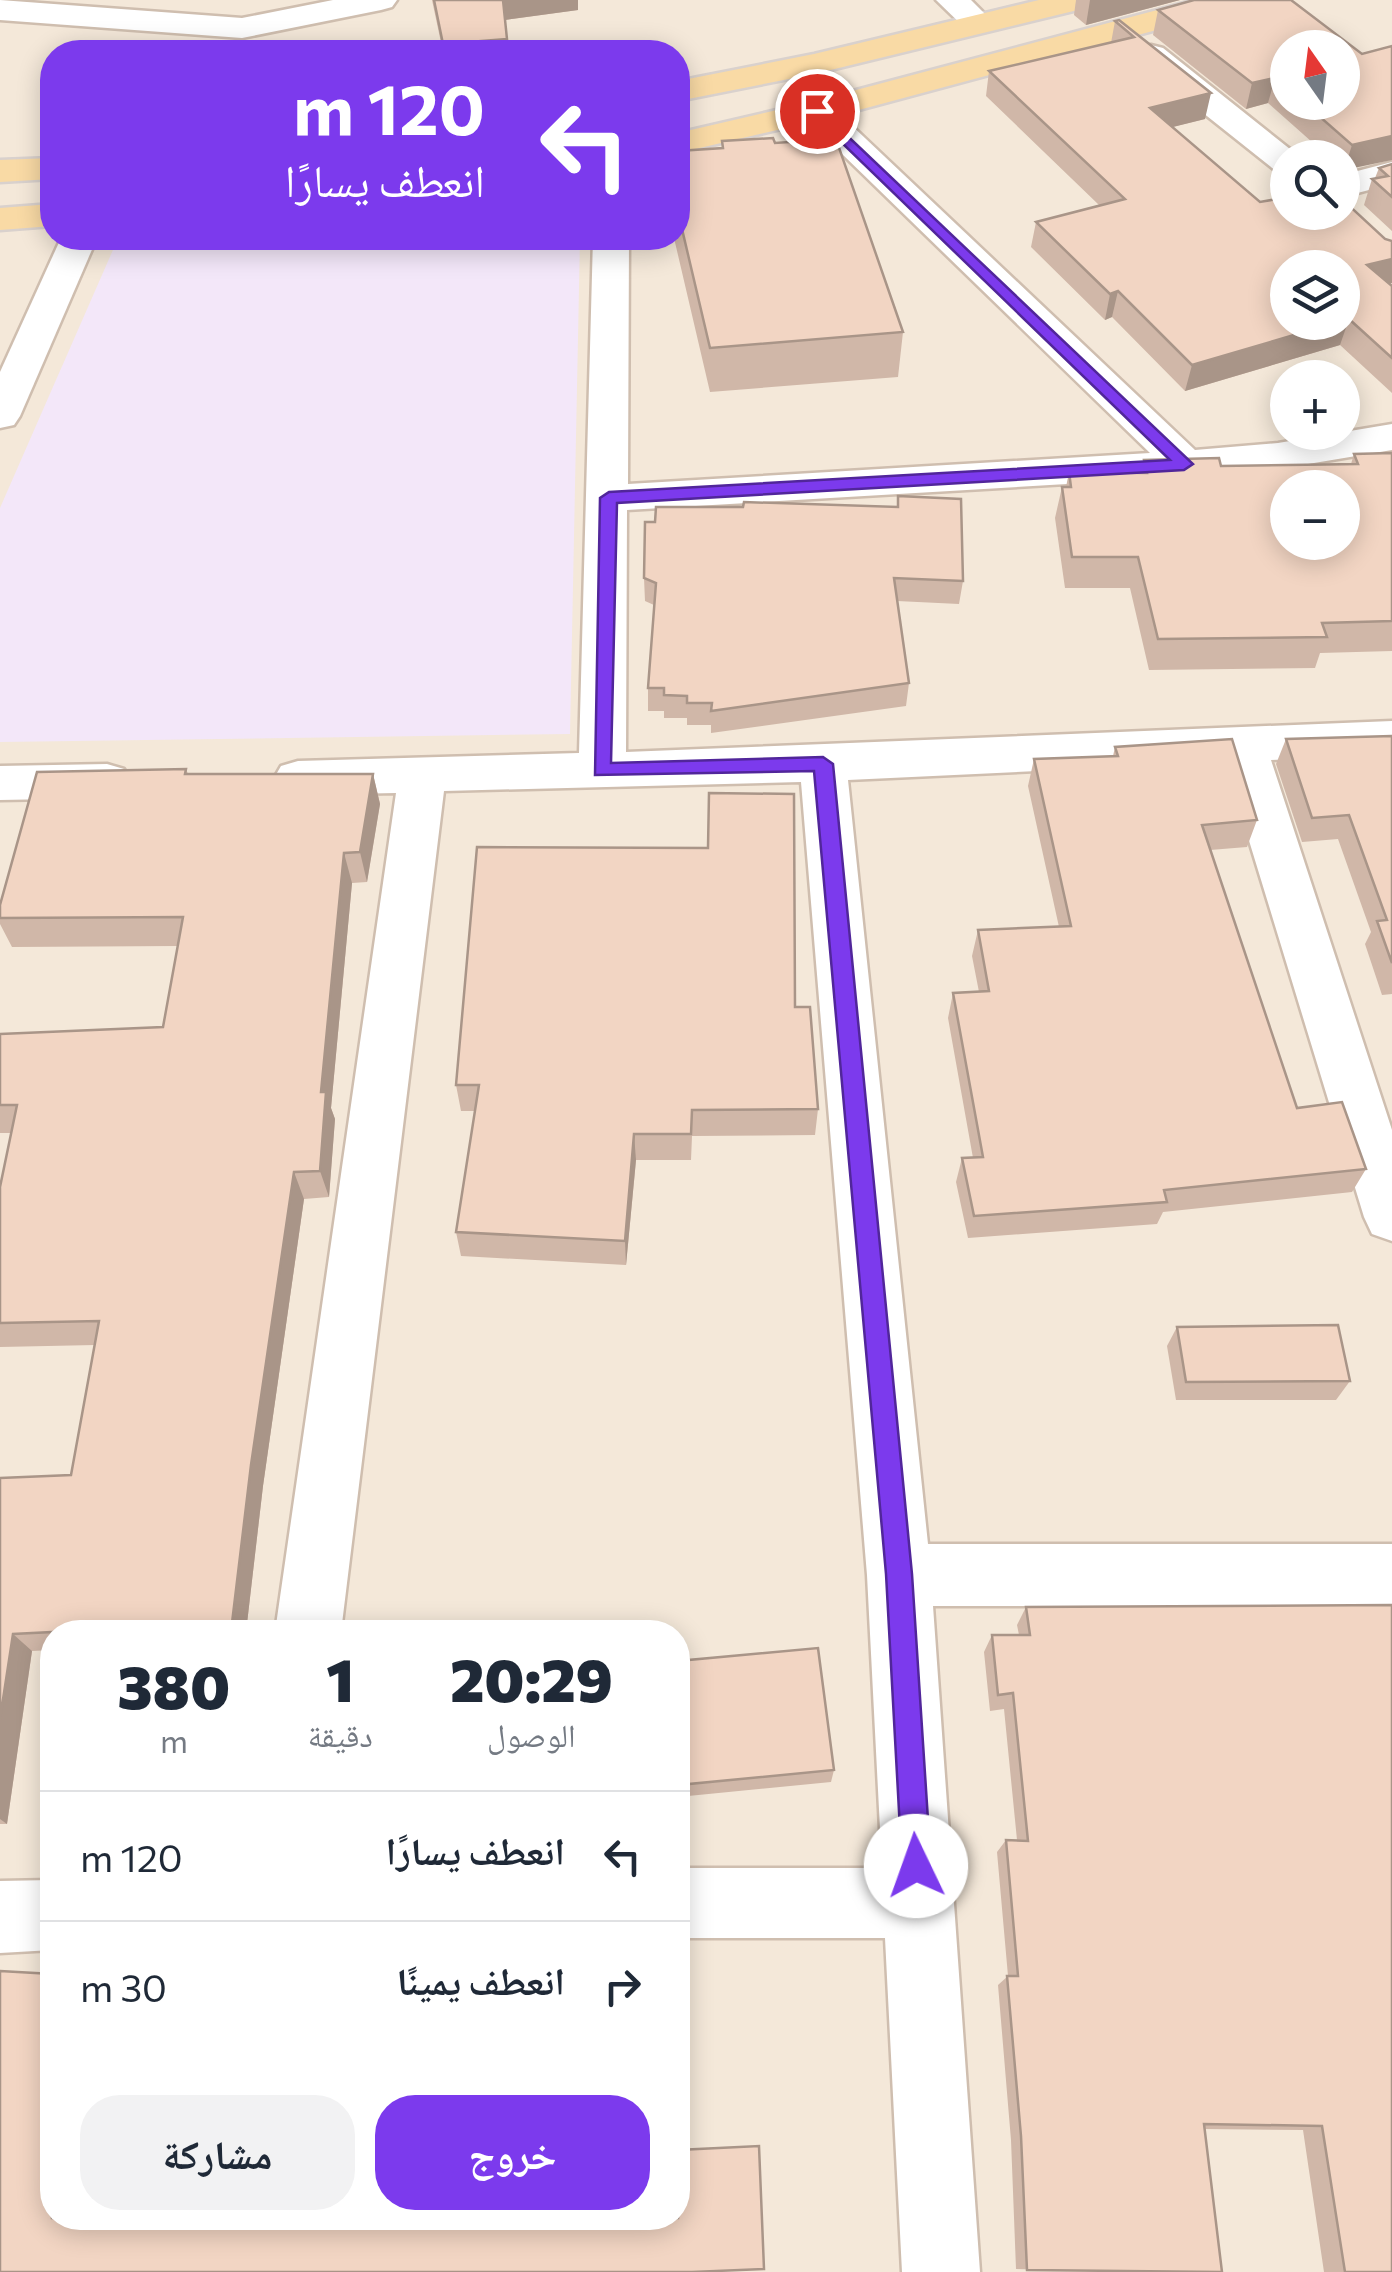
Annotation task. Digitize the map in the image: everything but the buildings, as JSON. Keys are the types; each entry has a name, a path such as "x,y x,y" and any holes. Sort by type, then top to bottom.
{"main road":[{"path":"690,90 1079,0"},
{"path":"690,140 832,107 1231,0"},
{"path":"814,64 832,107"},
{"path":"0,171 40,169"},
{"path":"0,218 40,216"}],"street":[{"path":"234,40 262,0"},
{"path":"0,10 234,40 381,0"},
{"path":"952,0 978,23"},
{"path":"1118,28 1270,150"},
{"path":"832,107 1184,464"},
{"path":"1360,181 1392,173"},
{"path":"0,416 74,250"},
{"path":"602,770 611,250"},
{"path":"609,498 1184,464 1278,456 1392,437"},
{"path":"250,778 823,764 1392,738"},
{"path":"1243,745 1392,1217"},
{"path":"823,764 899,1574 941,2272"},
{"path":"310,1620 422,776"},
{"path":"0,783 154,780"},
{"path":"899,1574 1392,1575"},
{"path":"690,1903 918,1903"},
{"path":"0,1917 40,1915"}],"shaded area":[{"path":"0,0 1392,0 1392,2272 0,2272"},
{"path":"113,250 580,250 570,734 0,742 0,508"}],"route":[{"path":"817,111 1184,464 609,498 602,770 823,764 899,1574 916,1866"}]}
